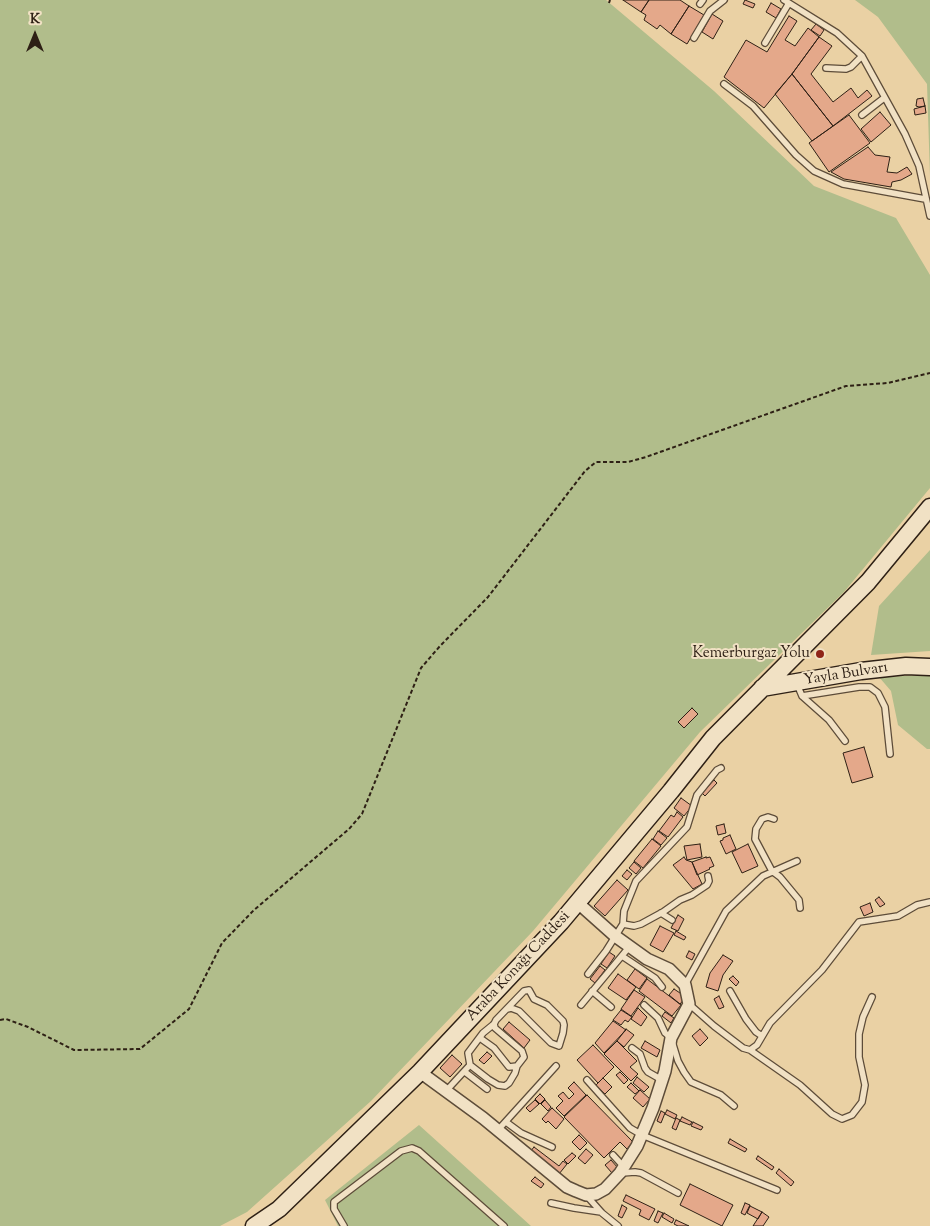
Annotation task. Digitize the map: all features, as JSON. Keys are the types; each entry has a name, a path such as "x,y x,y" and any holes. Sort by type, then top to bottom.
{"main road":[{"name":"Araba Konağı Caddesi","path":"254,1226 279,1210 420,1072 555,929 671,792 713,738 868,582 930,507"},
{"name":"Yayla Bulvarı","path":"762,688 799,689 861,671 906,666 930,667"}],"street":[{"path":"420,1072 446,1091 502,1126 567,1187 586,1195 596,1194 604,1189 622,1170 642,1135 662,1080 671,1038 689,1004 686,984 669,969 648,959 615,936 578,903"}],"lane":[{"path":"694,38 710,11 724,0"},
{"path":"765,43 787,1 836,33 862,56 905,134 919,166 930,216"},
{"path":"826,68 846,69 851,67 862,56"},
{"path":"724,84 753,106 796,155 814,171 843,184 925,199"},
{"path":"862,115 884,98"},
{"path":"799,689 870,687 878,694 885,707 890,754"},
{"path":"799,689 829,720 845,741"},
{"path":"588,974 606,951 623,924 624,911 636,882 687,827 696,795 721,768"},
{"path":"774,819 768,817 762,819 756,830 755,839 772,871 780,876 799,900 800,908"},
{"path":"686,984 726,911 763,876 797,861"},
{"path":"623,924 634,926 641,924 661,913 707,885 709,881 708,876"},
{"path":"750,1050 757,1045 770,1023 822,970 858,922 898,916 917,905 930,902"},
{"path":"661,913 672,920"},
{"path":"581,1005 630,946"},
{"path":"622,956 655,978 662,987"},
{"path":"494,1024 495,1028 522,1051 524,1057 517,1066 509,1083 502,1086 488,1079 470,1065 468,1053 488,1027 494,1024 496,1020 524,991 529,990 534,999 547,1005 563,1021 562,1040 559,1046 551,1043 519,1011 511,1008 507,1009"},
{"path":"730,991 746,1019 756,1032 762,1036"},
{"path":"592,992 611,1007"},
{"path":"689,1004 743,1048 750,1050 800,1085 832,1114 842,1119 852,1116 862,1102 865,1085 860,1056 860,1034 863,1017 872,997"},
{"path":"644,1004 658,1018 665,1033 671,1038 678,1061 691,1082 721,1094 734,1106"},
{"path":"480,1038 494,1048 510,1067 517,1066"},
{"path":"632,1048 640,1054 648,1072 662,1080"},
{"path":"446,1091 470,1065"},
{"path":"552,1147 502,1126 556,1066"},
{"path":"465,1072 487,1089"},
{"path":"587,1080 630,1128 642,1135 777,1190"},
{"path":"344,1226 334,1209 334,1202 401,1151 412,1148 419,1151 504,1226"},
{"path":"613,1154 622,1170 641,1173 678,1193"},
{"path":"586,1195 601,1212 618,1226"},
{"path":"551,1203 601,1212"}],"path":[{"path":"0,1020 6,1019 28,1027 74,1050 140,1048 189,1009 222,943 254,910 349,830 362,814 421,668 488,597 585,471 596,462 628,462 646,457 846,386 888,383 930,373"}],"green space":[{"path":"0,0 606,0 714,91 814,186 896,218 930,275 930,488 844,592 700,732 533,931 371,1101 247,1212 220,1226 0,1226"},
{"path":"855,0 930,0 930,176 927,84 878,17"},
{"path":"930,550 930,651 871,655 879,606"},
{"path":"930,675 930,749 927,749 898,725 891,691 879,677"},
{"path":"419,1125 531,1226 338,1226 325,1200"}],"building":[{"path":"623,0 649,0 641,12"},
{"path":"649,0 680,0 689,6 671,34 660,25 657,29 644,20 646,15 641,12"},
{"path":"745,0 755,4 753,8 743,4"},
{"path":"771,3 781,9 776,18 766,12"},
{"path":"689,6 704,15 687,44 671,34"},
{"path":"712,14 723,21 713,39 702,32"},
{"path":"789,16 797,21 785,40 795,46 808,28 819,37 764,108 724,77 746,40 767,52"},
{"path":"816,24 824,30 820,36 811,30"},
{"path":"819,37 832,46 811,74 833,102 851,88 858,98 867,90 872,96 833,126 792,74"},
{"path":"792,74 833,126 812,141 775,94"},
{"path":"923,98 925,106 916,106 917,99"},
{"path":"925,106 926,113 915,115 914,109"},
{"path":"880,112 891,125 871,142 861,129"},
{"path":"849,115 870,143 829,172 809,143"},
{"path":"868,147 875,155 890,157 887,172 897,173 907,167 912,174 892,182 891,187 844,179 831,172"},
{"path":"692,708 698,714 684,728 678,722"},
{"path":"864,747 873,777 852,783 843,753"},
{"path":"714,780 717,783 705,796 702,793"},
{"path":"681,798 692,806 684,816 674,808"},
{"path":"677,812 683,817 668,837 659,831 671,815 674,817"},
{"path":"724,824 726,833 718,835 716,826"},
{"path":"658,831 667,838 661,845 653,839"},
{"path":"730,835 736,849 726,854 720,841"},
{"path":"652,839 661,846 643,868 634,861"},
{"path":"700,844 702,857 687,860 684,846"},
{"path":"748,844 758,866 742,873 732,852"},
{"path":"684,857 692,862 702,884 693,889 673,865"},
{"path":"710,857 714,866 697,875 692,862"},
{"path":"634,862 641,868 636,874 629,868"},
{"path":"627,870 632,874 627,880 622,876"},
{"path":"617,880 628,890 605,916 594,906"},
{"path":"879,897 885,904 880,907 875,900"},
{"path":"870,903 873,912 864,916 860,907"},
{"path":"678,915 684,919 678,931 671,928"},
{"path":"660,926 674,933 663,952 650,945"},
{"path":"676,931 686,937 684,940 674,935"},
{"path":"689,951 695,954 692,960 686,957"},
{"path":"609,952 615,956 607,968 601,964"},
{"path":"723,955 733,961 723,975 718,991 706,987 710,973"},
{"path":"600,966 605,970 595,983 590,979"},
{"path":"635,969 647,978 639,989 627,980"},
{"path":"618,974 636,987 626,1000 608,988"},
{"path":"733,976 739,982 736,986 729,979"},
{"path":"647,979 681,1005 672,1016 639,991"},
{"path":"674,989 686,997 680,1004 669,995"},
{"path":"634,990 645,997 631,1016 621,1009"},
{"path":"719,996 724,1007 719,1009 714,999"},
{"path":"638,1008 647,1017 641,1026 631,1019"},
{"path":"621,1010 632,1017 628,1022 625,1020 621,1025 613,1020"},
{"path":"665,1012 674,1018 671,1023 662,1016"},
{"path":"613,1021 626,1030 604,1053 595,1043"},
{"path":"509,1022 530,1040 524,1048 503,1029"},
{"path":"626,1029 634,1035 624,1047 617,1041"},
{"path":"700,1029 708,1038 700,1046 692,1036"},
{"path":"617,1041 637,1061 630,1067 638,1074 631,1081 604,1054"},
{"path":"645,1041 660,1050 657,1057 641,1048"},
{"path":"593,1045 614,1067 598,1083 577,1060"},
{"path":"487,1052 492,1056 484,1064 479,1060"},
{"path":"452,1055 462,1064 450,1077 440,1068"},
{"path":"620,1072 628,1080 624,1084 616,1075"},
{"path":"637,1077 649,1087 644,1092 633,1083"},
{"path":"603,1078 612,1087 605,1094 596,1085"},
{"path":"574,1082 586,1095 564,1116 556,1108 563,1101 558,1096 563,1092 569,1099 574,1094 568,1088"},
{"path":"631,1083 639,1091 635,1094 627,1087"},
{"path":"640,1090 650,1099 643,1107 633,1098"},
{"path":"540,1094 545,1099 540,1104 535,1099"},
{"path":"587,1095 633,1142 627,1149 620,1142 604,1158 564,1117"},
{"path":"535,1100 539,1104 530,1112 526,1108"},
{"path":"545,1100 551,1107 548,1111 541,1104"},
{"path":"552,1108 564,1119 556,1129 548,1121 546,1123 542,1119"},
{"path":"667,1110 677,1115 675,1119 665,1114"},
{"path":"661,1111 665,1113 661,1123 657,1121"},
{"path":"682,1117 692,1122 690,1125 680,1121"},
{"path":"676,1118 680,1120 676,1130 672,1128"},
{"path":"693,1122 703,1127 701,1130 691,1126"},
{"path":"579,1135 587,1143 580,1150 572,1142"},
{"path":"730,1139 747,1149 745,1152 728,1143"},
{"path":"534,1147 559,1166 563,1161 567,1164 559,1174 530,1152"},
{"path":"586,1149 593,1155 585,1164 578,1158"},
{"path":"572,1153 576,1156 568,1164 564,1160"},
{"path":"758,1156 774,1167 772,1170 756,1159"},
{"path":"611,1160 618,1168 612,1173 605,1165"},
{"path":"779,1169 794,1182 791,1186 776,1173"},
{"path":"535,1177 544,1184 541,1188 531,1181"},
{"path":"690,1184 733,1205 722,1226 680,1205"},
{"path":"626,1195 655,1209 649,1220 639,1215 641,1210 623,1201"},
{"path":"745,1203 750,1205 745,1215 741,1213"},
{"path":"622,1205 627,1208 622,1218 618,1216"},
{"path":"750,1206 762,1212 758,1219 747,1213"},
{"path":"658,1211 663,1213 658,1223 654,1221"},
{"path":"762,1212 769,1217 763,1226 753,1226"},
{"path":"664,1213 674,1219 672,1223 662,1217"},
{"path":"676,1220 689,1226 678,1226 674,1224"}],"place":[{"name":"Kemerburgaz Yolu","path":"820,654"}]}
